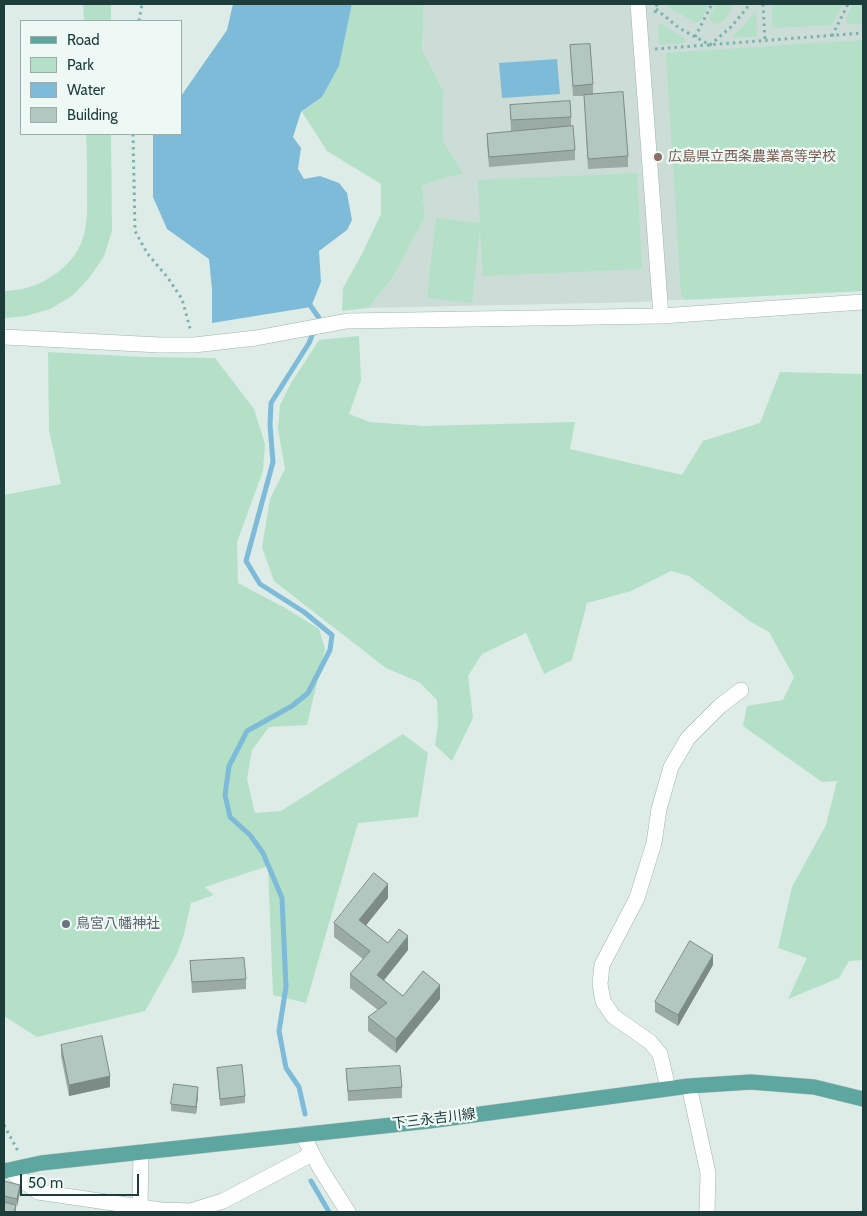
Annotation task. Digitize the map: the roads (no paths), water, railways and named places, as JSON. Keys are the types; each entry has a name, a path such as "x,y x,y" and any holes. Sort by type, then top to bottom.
{"main road":[{"name":"下三永吉川線","path":"6,1170 141,1152 429,1121 689,1086 751,1082 804,1086 863,1099"}],"street":[{"path":"638,4 661,316"},
{"path":"4,337 160,345 194,344 256,338 347,321 661,316 863,302"},
{"path":"668,1088 660,1054 650,1042 613,1016 603,1002 600,984 602,965 637,898 654,843 659,809 671,767 688,738 720,706 740,690"},
{"path":"689,1086 708,1173 707,1212"},
{"path":"302,1134 312,1154 348,1212"},
{"path":"141,1152 142,1210"},
{"path":"6,1170 38,1192 142,1210 191,1211 223,1201 312,1154"}],"water":[{"path":"233,4 352,4 339,66 322,97 301,112 293,137 301,148 298,169 304,179 320,176 339,183 347,193 352,220 347,230 319,251 321,282 311,307 212,323 212,289 209,259 167,229 153,197 153,135 182,135 182,95 227,30"},
{"path":"557,59 560,94 502,98 499,63"}],"waterway":[{"path":"305,1114 299,1087 286,1068 279,1031 286,987 282,898 263,853 250,835 230,817 225,795 229,766 247,731 292,706 308,693 330,650 332,635 304,612 260,584 246,561 273,462 270,425 271,403 309,343 319,318 308,302"},
{"path":"311,1181 329,1212"}],"place":[{"name":"広島県立西条農業高等学校","path":"658,157"},
{"name":"鳥宮八幡神社","path":"66,924"}]}
